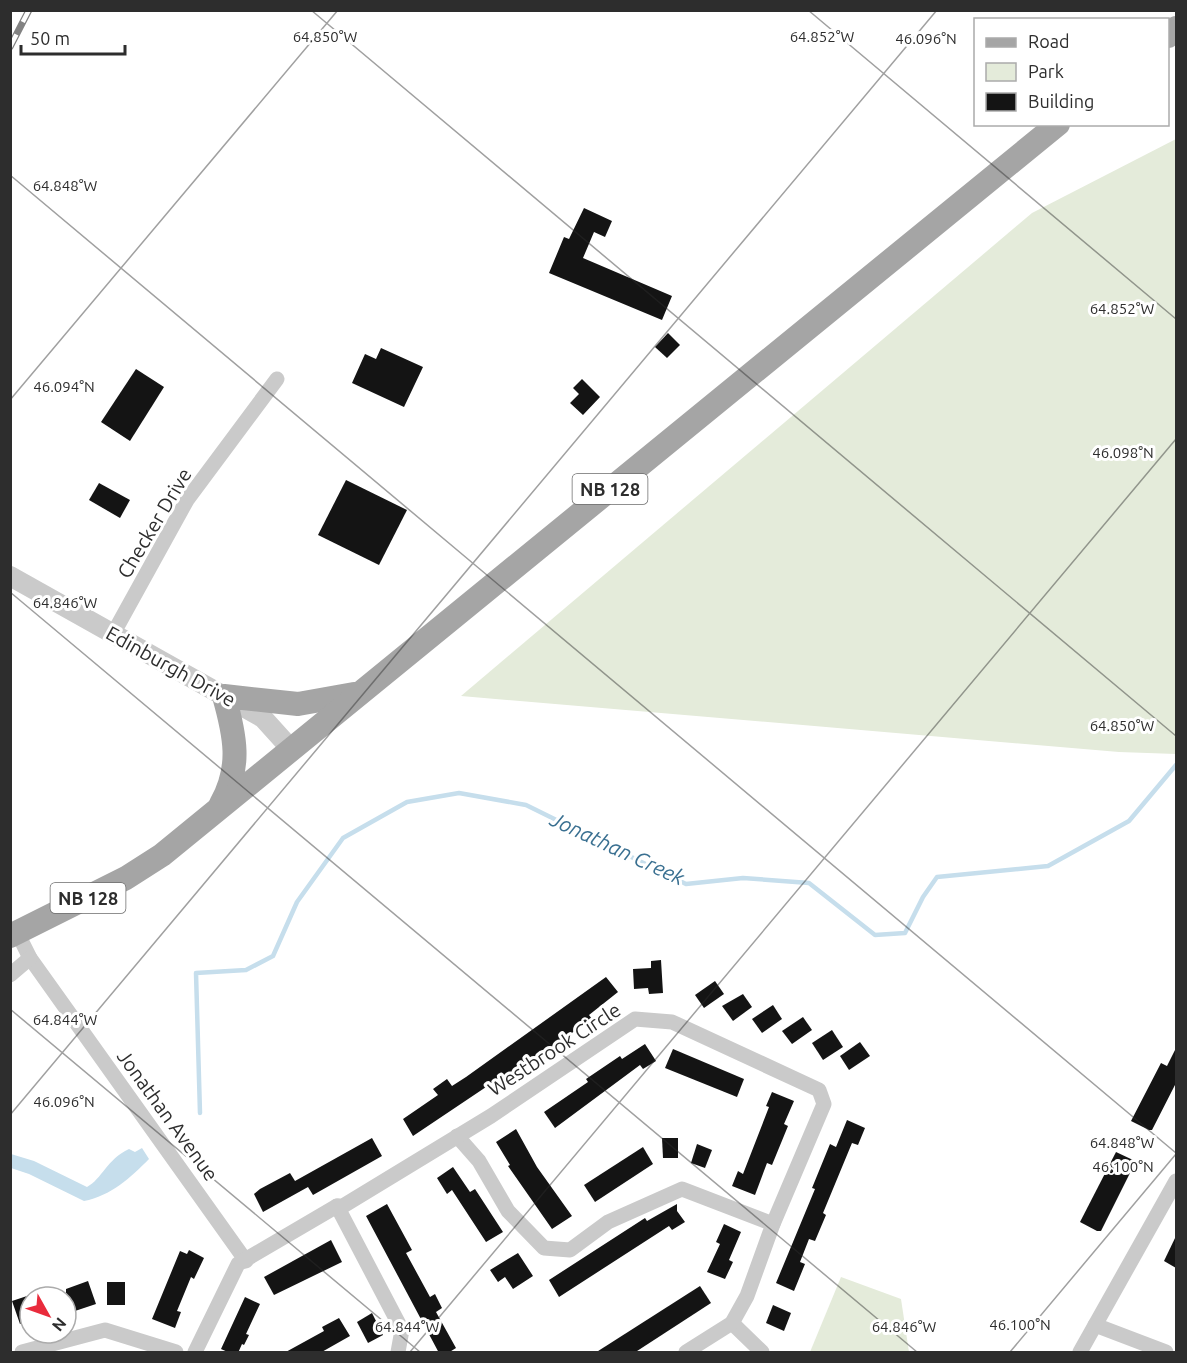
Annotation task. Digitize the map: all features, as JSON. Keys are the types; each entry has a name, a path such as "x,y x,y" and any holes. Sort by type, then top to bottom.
{"main road":[{"name":"NB 128","path":"14,935 126,878 162,855 1056,126"},
{"path":"218,809 229,791 237,758 236,738 224,696 298,704 359,693"}],"street":[{"name":"Checker Drive","path":"114,634 187,500 277,379"},
{"name":"Edinburgh Drive","path":"10,576 263,718 291,749"},
{"name":"Jonathan Avenue","path":"14,935 246,1261"},
{"path":"10,975 30,958"},
{"name":"Westbrook Circle","path":"195,1353 237,1264 246,1261 337,1206 343,1206 457,1136 635,1019 672,1022 819,1090 824,1104 772,1224 747,1296 732,1323 686,1353"},
{"path":"457,1136 479,1161 508,1211 544,1248 570,1250 608,1222 682,1189 772,1224"},
{"path":"1080,1353 1176,1181"},
{"path":"337,1206 402,1330 398,1353"},
{"path":"732,1323 762,1353"},
{"path":"1095,1325 1166,1353"},
{"path":"22,1353 105,1330 176,1353"}],"green space":[{"path":"1176,139 1176,754 1119,752 461,696 1032,213"},
{"path":"841,1277 901,1299 909,1352 810,1352"}],"water":[{"path":"142,1148 149,1159 135,1172 112,1190 84,1201 29,1174 11,1168 11,1154 34,1161 87,1187 121,1153 129,1149 135,1152"}],"building":[{"path":"584,208 612,221 605,237 594,232 583,258 672,296 662,320 549,273 564,237 569,239"},
{"path":"668,333 680,345 667,358 655,347"},
{"path":"381,348 423,367 404,407 352,383 365,354 376,359"},
{"path":"136,369 164,387 130,441 101,422"},
{"path":"582,379 600,397 583,415 570,403 579,394 573,388"},
{"path":"346,480 407,510 379,565 318,535"},
{"path":"99,483 130,500 120,518 89,500"},
{"path":"661,960 663,993 649,994 648,988 634,989 633,969 651,968 651,961"},
{"path":"606,977 618,992 589,1015 592,1019 494,1087 492,1083 413,1136 403,1119 438,1095 433,1089 447,1079 452,1086 466,1077"},
{"path":"715,981 724,994 704,1008 695,995"},
{"path":"743,994 752,1007 733,1021 722,1006"},
{"path":"773,1005 782,1019 762,1033 752,1019"},
{"path":"803,1017 812,1030 792,1044 782,1031"},
{"path":"832,1030 843,1047 823,1060 812,1043"},
{"path":"860,1042 870,1056 849,1070 840,1056"},
{"path":"645,1044 656,1061 643,1069 640,1065 555,1128 544,1112 588,1082 586,1079 620,1056 622,1059"},
{"path":"1176,1048 1176,1083 1152,1130 1149,1130 1131,1121 1161,1063 1167,1066"},
{"path":"673,1049 744,1079 737,1097 665,1068"},
{"path":"772,1092 794,1101 784,1124 788,1126 772,1165 767,1163 755,1195 732,1186 738,1171 743,1174 769,1107 766,1106"},
{"path":"847,1120 865,1128 858,1145 852,1143 823,1213 826,1215 815,1241 809,1239 800,1262 805,1264 794,1291 776,1283 815,1189 812,1188 830,1144 836,1147"},
{"path":"516,1129 537,1167 572,1216 552,1229 508,1166 510,1165 496,1142"},
{"path":"372,1138 382,1156 313,1195 308,1187 263,1212 254,1194 260,1189 290,1173 295,1181"},
{"path":"662,1138 678,1138 678,1158 663,1158"},
{"path":"697,1144 712,1150 705,1168 691,1163"},
{"path":"643,1147 653,1164 595,1202 584,1185"},
{"path":"1116,1152 1133,1160 1134,1165 1101,1231 1097,1231 1080,1222"},
{"path":"453,1167 470,1192 475,1189 503,1232 486,1242 452,1190 447,1194 437,1178"},
{"path":"387,1204 412,1250 406,1253 430,1297 435,1294 442,1308 436,1312 456,1348 448,1353 439,1353 366,1216"},
{"path":"677,1204 677,1211 685,1222 672,1230 669,1226 559,1297 549,1280 645,1218 647,1221"},
{"path":"724,1224 741,1232 729,1260 733,1262 725,1279 707,1272 720,1244 716,1242"},
{"path":"1176,1236 1176,1268 1164,1261"},
{"path":"331,1240 342,1262 274,1295 264,1277"},
{"path":"189,1250 204,1258 194,1279 191,1277 177,1311 181,1312 175,1328 152,1319 180,1251 187,1254"},
{"path":"518,1253 533,1276 513,1289 505,1277 498,1282 490,1270"},
{"path":"88,1281 96,1304 78,1310 77,1285"},
{"path":"107,1282 125,1282 125,1305 107,1305"},
{"path":"700,1286 711,1303 634,1353 595,1353"},
{"path":"245,1297 260,1304 246,1334 249,1335 244,1345 242,1344 238,1353 230,1353 221,1349"},
{"path":"18,1299 18,1318 12,1301"},
{"path":"773,1305 791,1313 784,1331 766,1323"},
{"path":"372,1313 383,1335 368,1343 357,1322"},
{"path":"339,1318 350,1336 320,1353 284,1353 324,1331 322,1327"}],"waterway":[{"name":"Jonathan Creek","path":"200,1113 196,973 246,970 273,956 297,902 343,838 407,802 459,793 526,805 686,884 743,878 809,883 875,935 905,933 923,897 937,877 1048,866 1129,821 1176,765"}],"railway":[{"path":"10,47 29,10"}]}
